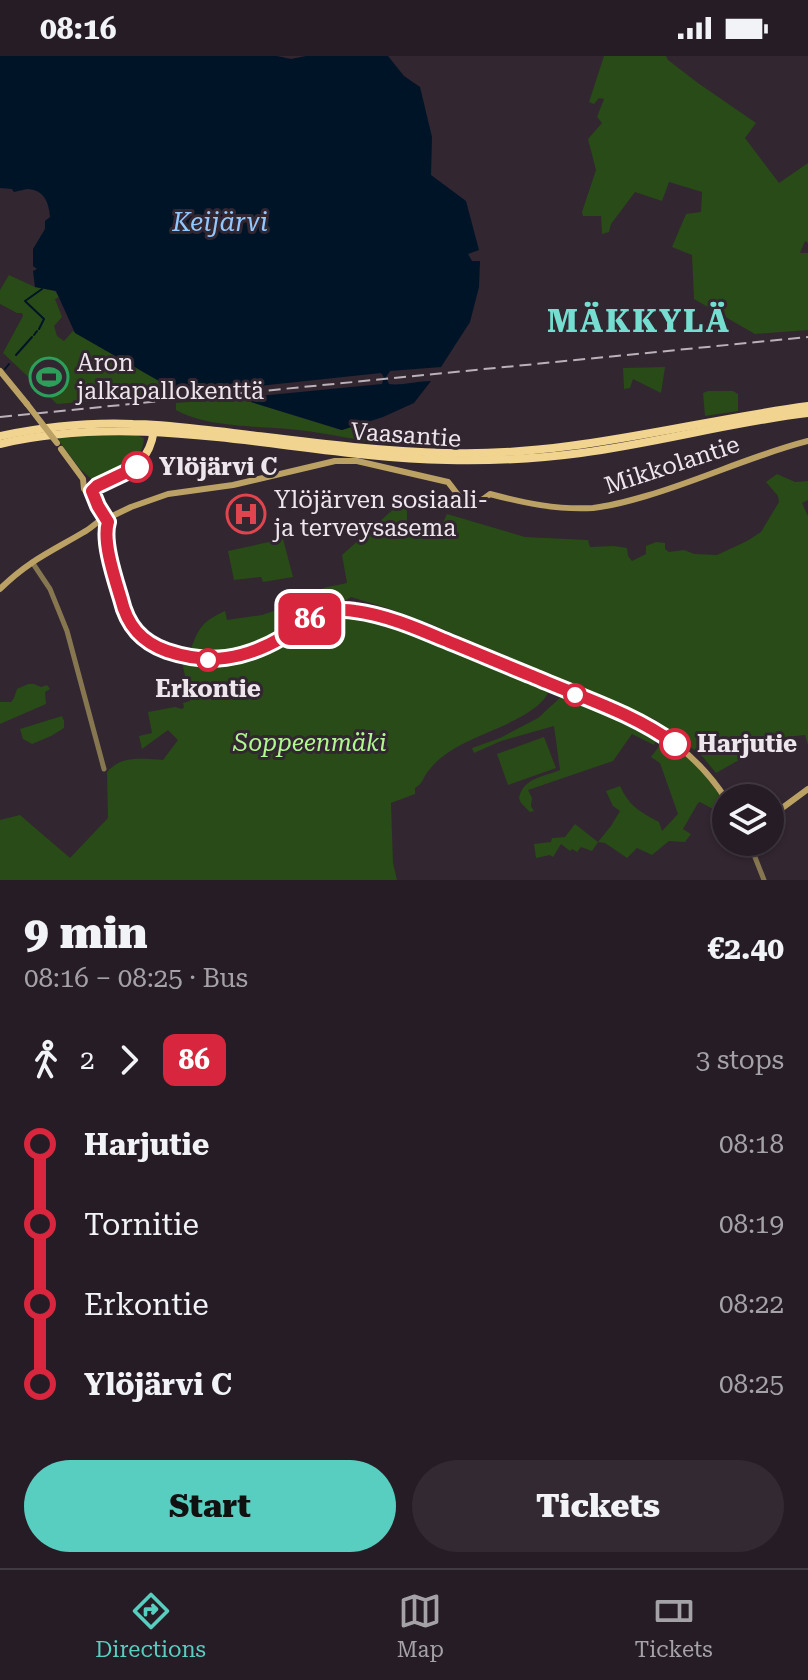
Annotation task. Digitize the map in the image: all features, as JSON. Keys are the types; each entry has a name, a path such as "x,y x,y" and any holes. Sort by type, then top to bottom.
{"highway":[{"name":"Vaasantie","path":"0,436 79,424 375,449 480,454 584,445 808,406"},
{"name":"Vaasantie","path":"0,444 72,433 151,428 411,458 515,459 592,451 808,413"},
{"path":"90,487 134,465 145,450 151,428"}],"main road":[{"path":"0,371 90,487 103,523 126,615 139,635 156,647 195,659 224,659 267,645 324,612 346,610 375,615 434,636 648,726 695,761 714,784"},
{"name":"Mikkolantie","path":"0,589 60,544 138,507 181,493 233,485 324,463 346,460 448,482 459,499 466,503 476,503 490,494 538,506 595,508 655,494 783,447 808,441"},
{"path":"784,807 808,789"}],"street":[{"path":"32,562 50,589 67,631 104,769"},
{"path":"755,856 764,880"}],"green space":[{"path":"604,56 666,56 698,83 756,123 745,138 779,183 808,163 808,243 805,241 800,253 808,253 808,330 755,334 694,299 692,255 672,247 686,214 701,212 702,192 669,182 662,201 635,192 611,224 609,232 602,234 601,216 583,216 596,170 588,139 602,123 597,117 604,99 599,98 594,104 589,102"},
{"path":"9,275 35,287 55,291 62,317 54,326 57,336 64,341 73,331 173,389 170,395 57,404 3,353 23,316 0,304 0,290"},
{"path":"665,367 661,393 633,379 630,388 624,389 623,368"},
{"path":"733,391 738,394 738,411 705,416 703,393"},
{"path":"238,398 341,430 369,421 385,444 309,431 219,423 176,410 176,403"},
{"path":"136,435 144,438 139,455 127,466 94,481 80,469 59,441 60,436"},
{"path":"777,474 795,482 808,481 808,500 802,503 808,516 808,745 805,735 778,738 716,773 702,756 656,720 433,625 351,597 305,615 258,645 215,655 192,655 190,651 202,626 225,611 227,620 262,615 324,594 323,588 347,583 342,555 397,506 407,508 407,522 441,527 447,514 525,537 588,540 590,547 627,548 632,561 646,554 646,546 656,542 665,543 665,549 669,552 684,550 694,554 717,555 761,532 779,502 778,496 766,482"},
{"path":"283,539 293,577 263,582 261,577 234,580 228,551"},
{"name":"Soppeenmäki","path":"327,616 374,619 409,627 421,637 448,644 547,685 549,689 528,713 444,756 415,788 415,794 391,803 393,863 397,880 0,880 0,820 20,815 70,858 108,818 107,772 126,760 163,760 178,740 168,730 142,749 139,736 152,733 148,712 175,707 182,709 183,703 190,701 182,661 222,664 240,661 276,647"},
{"path":"28,684 47,685 50,689 45,692 46,704 0,724 0,702 11,702 17,689"},
{"path":"563,695 625,718 657,738 654,745 632,734 613,761 528,790 534,811 530,812 521,803 521,791 529,782 560,770 554,726 501,741 474,753 472,748 500,738 538,718"},
{"path":"62,716 64,728 51,736 32,744 23,739 20,729"},
{"path":"544,737 556,768 508,785 497,754"},
{"path":"663,741 679,749 712,785 712,808 698,803 683,829 691,834 685,842 669,841 652,855 637,848 627,858 605,843 598,842 620,811 613,806 606,791 620,786 636,808 659,822 662,831 678,814 660,763 651,757"},
{"path":"575,824 598,842 592,851 581,847 577,852 561,844 553,857 536,858 534,844 565,837"}],"water":[{"name":"Keijärvi","path":"0,56 277,56 291,59 306,56 388,56 404,76 420,87 432,137 431,175 466,201 479,250 468,254 472,261 480,261 479,287 470,322 441,367 390,371 386,377 389,384 431,381 414,403 342,430 238,398 382,384 384,377 381,373 201,392 191,387 173,389 75,333 56,291 35,287 33,271 37,269 33,266 33,249 45,229 45,221 50,217 47,202 38,191 27,189 14,192 0,188"}],"waterway":[{"path":"39,329 44,319 25,301 42,289"},
{"path":"34,335 37,331"},
{"path":"16,355 32,337"},
{"path":"5,369 9,364"}],"railway":[{"path":"0,417 808,337"}],"bus line":[{"name":"86","path":"137,467 92,491 108,522 108,546 123,608 132,627 149,644 195,659 224,659 267,645 328,611 361,612 413,627 611,709 648,726 675,744"}],"place":[{"name":"Aron jalkapallokenttä","path":"49,377"},
{"name":"Ylöjärvi C","path":"137,467"},
{"name":"Ylöjärven sosiaali- ja terveysasema","path":"246,514"},
{"name":"Erkontie","path":"208,660"},
{"name":"Harjutie","path":"675,744"}],"district":[{"name":"MÄKKYLÄ","path":"639,321"}]}
